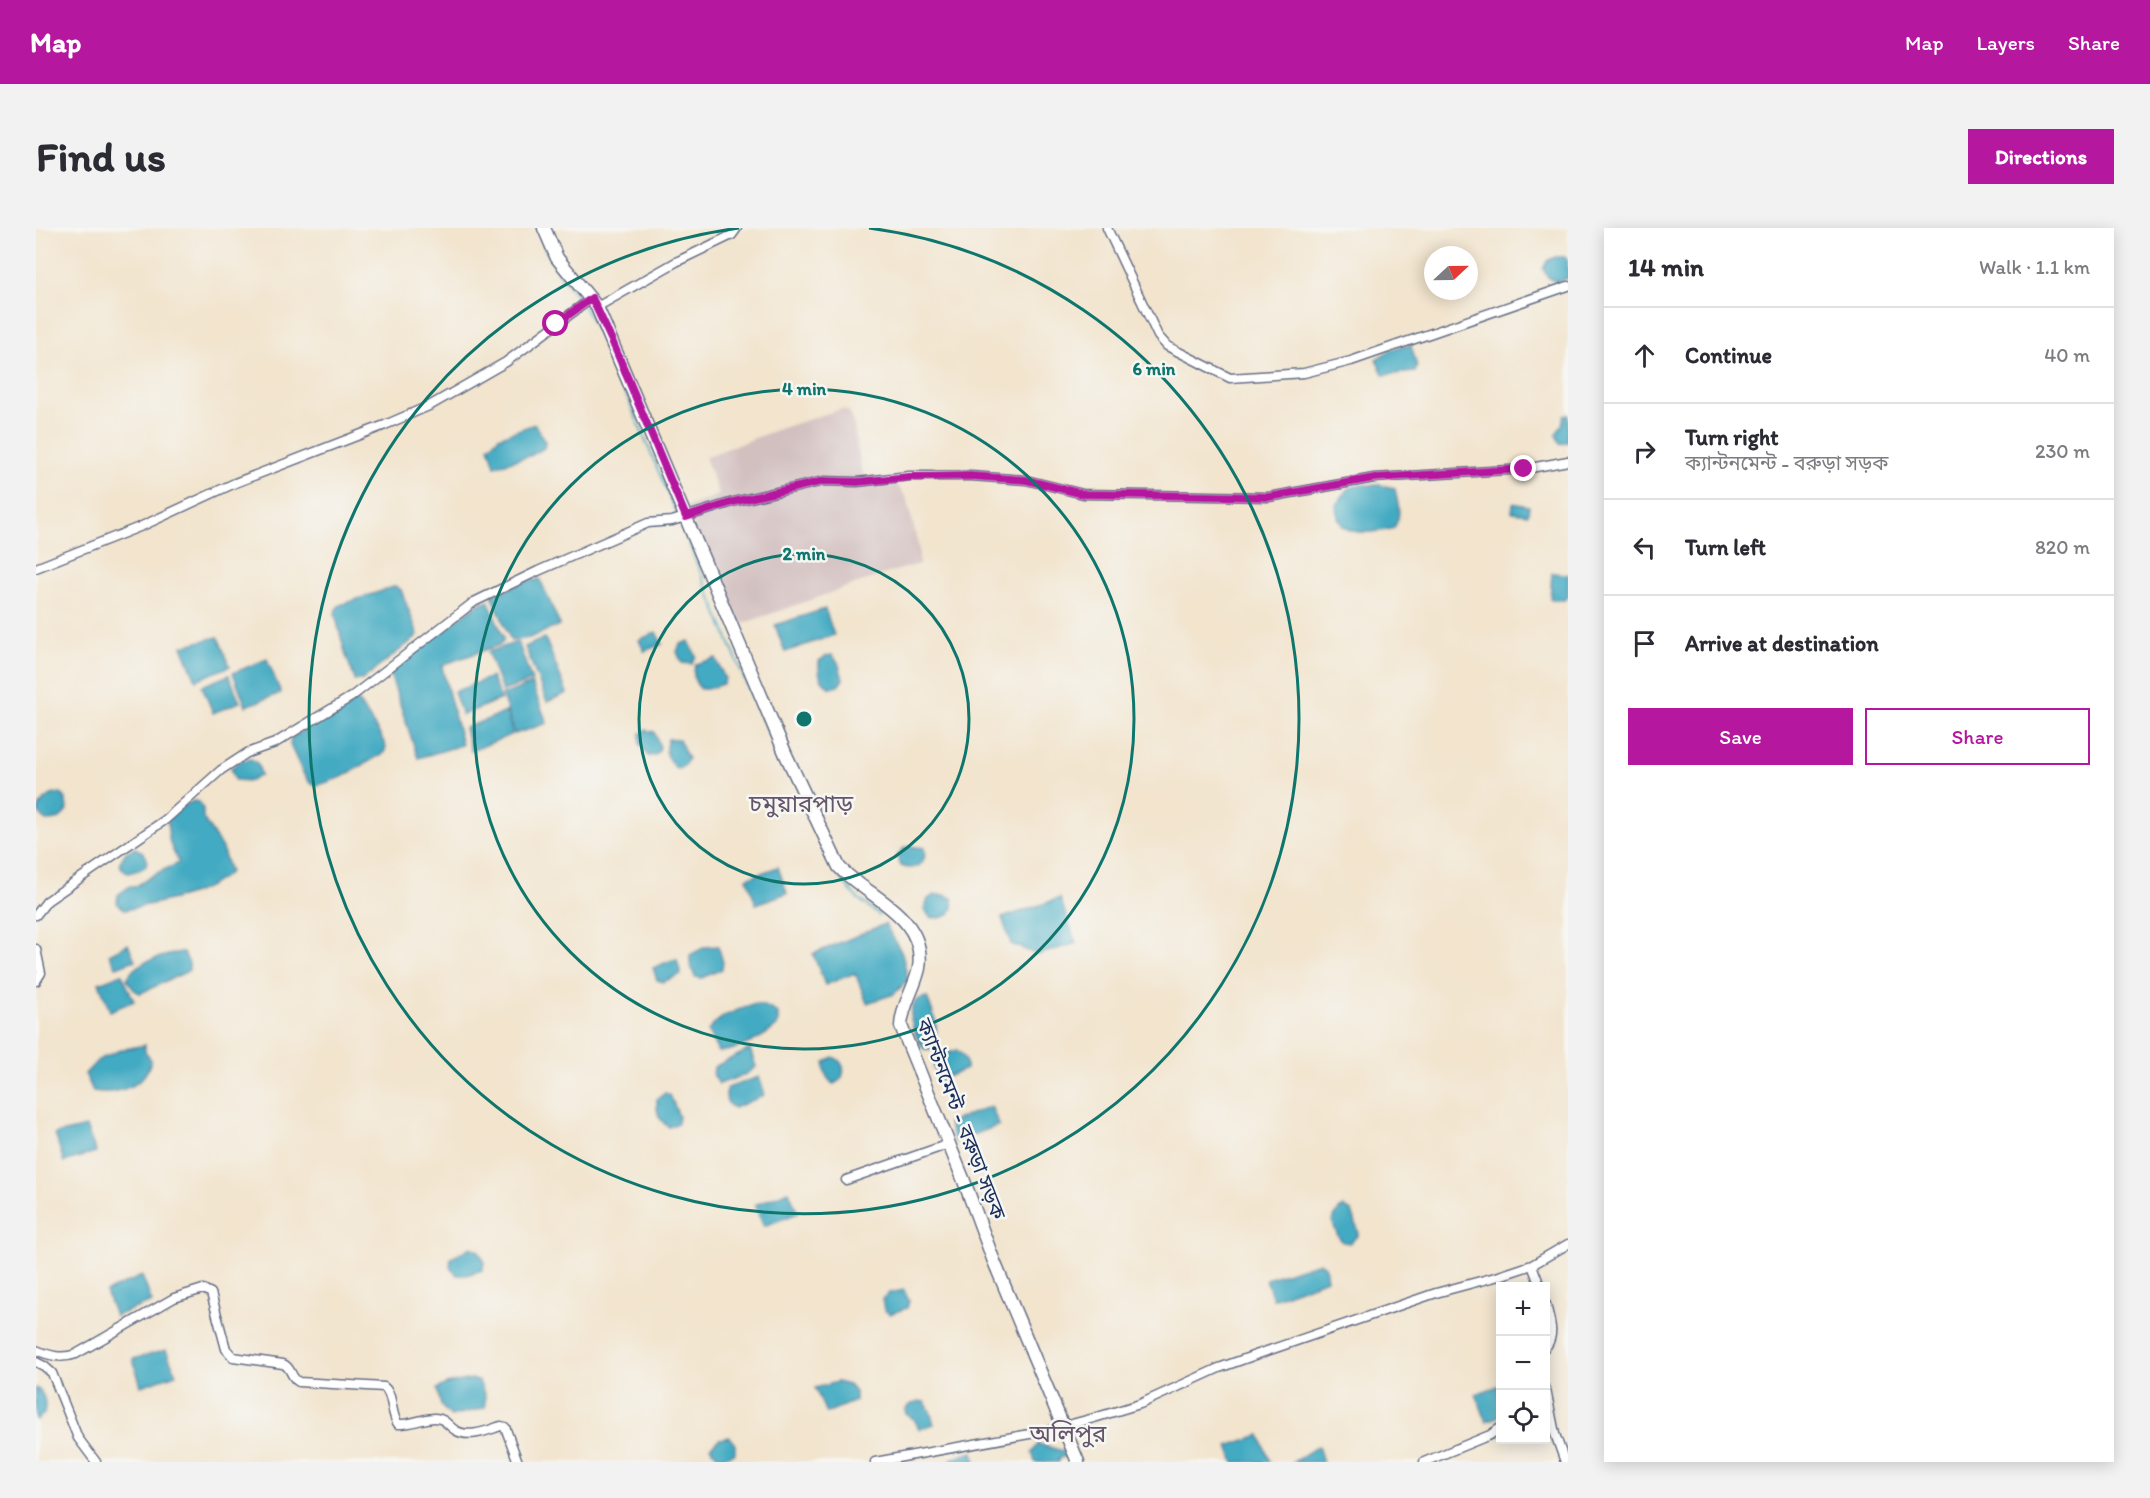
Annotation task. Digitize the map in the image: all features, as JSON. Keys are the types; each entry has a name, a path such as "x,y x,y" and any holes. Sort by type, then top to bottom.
{"main road":[{"name":"ক্যান্টনমেন্ট - বরুড়া সড়ক","path":"544,228 557,258 594,303 786,754 839,867 850,880 881,899 904,919 917,944 919,967 901,1015 901,1026 993,1259 1078,1462"}],"street":[{"path":"36,568 142,526 235,483 431,405 506,362 579,308 594,303 732,235 737,228"},
{"path":"1107,228 1158,336 1167,346 1230,378 1304,373 1351,361 1568,286"},
{"path":"36,915 47,900 165,820 221,770 247,753 275,743 351,697 474,602 528,575 648,522 686,517 733,502 824,481 857,482 909,477 971,476 1026,480 1083,494 1269,497 1374,478 1524,469 1568,461"},
{"path":"36,949 41,973 36,981"},
{"path":"846,1180 949,1144"},
{"path":"875,1462 1064,1426 1140,1404 1219,1368 1264,1352 1436,1293 1532,1265 1568,1244"},
{"path":"1532,1265 1538,1282"},
{"path":"36,1350 52,1357 67,1357 76,1354 174,1298 203,1289 211,1293 226,1349 233,1357 286,1365 292,1377 299,1382 384,1387 388,1391 393,1418 398,1424 403,1425 433,1417 441,1418 455,1431 475,1434 501,1426 505,1427 518,1462"},
{"path":"1550,1322 1550,1341"},
{"path":"36,1362 52,1373 78,1438 96,1462"},
{"path":"1550,1419 1565,1462"},
{"path":"1424,1462 1496,1431"}],"shaded area":[{"path":"841,409 849,411 854,425 861,468 867,484 895,482 907,499 919,549 919,564 739,625 705,554 686,507 719,495 705,457 776,430"}],"water":[{"path":"1555,257 1567,257 1568,278 1553,281 1545,273 1543,269 1547,261"},
{"path":"1402,346 1411,346 1417,366 1415,372 1383,375 1376,359"},
{"path":"1568,414 1568,442 1560,444 1556,434 1562,425 1564,415"},
{"path":"535,424 545,442 544,448 532,455 495,466 489,447 499,437"},
{"path":"1362,485 1395,488 1399,512 1394,528 1364,532 1343,526 1338,518 1336,505 1349,488"},
{"path":"1513,503 1529,506 1528,514 1512,512"},
{"path":"1552,573 1568,574 1568,597 1564,600 1550,599"},
{"path":"540,579 560,625 529,638 511,641 492,595 527,581"},
{"path":"396,586 401,590 418,634 362,680 355,680 345,653 335,614 336,609 340,605"},
{"path":"488,600 504,638 503,641 499,645 442,667 462,745 418,758 389,671 477,605"},
{"path":"825,609 834,635 785,652 775,625"},
{"path":"656,632 662,644 644,651 639,640"},
{"path":"218,637 230,666 196,680 182,646"},
{"path":"545,638 567,693 547,702 525,647"},
{"path":"689,641 696,656 692,664 682,663 677,652 680,644"},
{"path":"518,642 532,681 502,691 488,652"},
{"path":"832,655 838,662 843,679 838,686 831,688 822,680 819,673 819,661"},
{"path":"716,658 725,679 723,684 701,689 694,677 696,664"},
{"path":"267,659 281,693 246,706 233,673"},
{"path":"229,675 240,702 213,713 202,686"},
{"path":"491,677 501,699 462,715 454,692"},
{"path":"532,684 547,723 515,734 502,695"},
{"path":"356,698 381,736 386,747 384,753 342,777 316,786 310,783 303,773 290,745 291,738"},
{"path":"506,712 513,734 471,751 465,728"},
{"path":"646,730 654,732 660,747 653,756 648,756 640,744 640,734"},
{"path":"668,739 679,739 688,759 684,766 677,769 668,759 666,747"},
{"path":"251,759 258,764 261,775 251,781 235,780 231,768 242,760"},
{"path":"61,793 66,800 67,810 58,819 46,821 38,812 41,804 49,796"},
{"path":"193,801 199,802 203,809 203,818 222,848 230,872 219,881 194,893 125,910 117,903 118,895 130,886 135,887 155,874 179,863 170,842 168,819"},
{"path":"910,846 924,848 925,853 919,865 906,868 901,866 897,856 904,848"},
{"path":"135,848 143,852 147,859 146,866 128,873 121,867 120,862 126,852"},
{"path":"778,867 787,893 756,904 747,878"},
{"path":"934,895 952,898 953,908 948,915 940,918 930,917 924,909 928,899"},
{"path":"1060,898 1076,943 1038,955 1011,944 1002,918"},
{"path":"885,924 902,953 908,980 894,994 867,1003 855,973 825,985 813,954"},
{"path":"128,944 135,960 116,967 109,954"},
{"path":"718,946 723,962 722,969 702,978 695,977 690,964 690,955 705,947"},
{"path":"183,952 189,963 189,970 141,993 131,986 127,979 136,967 150,960"},
{"path":"677,960 681,974 663,982 657,980 653,968"},
{"path":"122,974 134,1001 110,1011 99,983"},
{"path":"927,997 934,1017 936,1037 930,1049 924,1049 916,1036 911,1011 919,999"},
{"path":"756,1004 770,1008 778,1014 778,1025 750,1043 718,1052 708,1031 724,1017"},
{"path":"145,1045 145,1052 151,1060 148,1069 137,1083 112,1092 93,1091 85,1074 98,1060 120,1050"},
{"path":"750,1049 756,1067 744,1075 719,1084 713,1074 714,1067"},
{"path":"957,1050 964,1058 966,1069 940,1080 934,1068 934,1057"},
{"path":"833,1057 841,1062 844,1070 838,1082 833,1084 824,1069 825,1062"},
{"path":"759,1077 764,1092 763,1096 734,1108 727,1102 727,1088"},
{"path":"665,1093 670,1095 679,1116 678,1123 669,1127 658,1115 657,1108 657,1099"},
{"path":"991,1106 999,1125 955,1142 948,1123"},
{"path":"86,1127 96,1152 64,1162 55,1134"},
{"path":"789,1191 798,1213 764,1226 755,1205"},
{"path":"1344,1207 1352,1211 1358,1230 1358,1235 1350,1243 1343,1242 1338,1236 1332,1221 1339,1210"},
{"path":"471,1247 479,1251 484,1261 483,1270 457,1275 450,1267 451,1258"},
{"path":"1320,1262 1325,1266 1327,1279 1273,1299 1266,1279"},
{"path":"142,1276 152,1302 115,1316 106,1292"},
{"path":"904,1290 909,1301 907,1308 890,1314 884,1310 882,1299 889,1293"},
{"path":"166,1350 176,1374 141,1386 133,1359"},
{"path":"472,1379 479,1381 485,1396 485,1408 451,1416 441,1406 437,1389 446,1384"},
{"path":"837,1382 849,1385 855,1392 855,1401 826,1413 815,1388"},
{"path":"1496,1386 1496,1417 1486,1421 1476,1394"},
{"path":"36,1388 43,1396 45,1406 44,1414 36,1420"},
{"path":"918,1401 925,1402 934,1424 919,1429 914,1419 906,1414 905,1410"},
{"path":"1260,1435 1270,1462 1234,1462 1228,1446"},
{"path":"729,1437 735,1444 735,1453 720,1458 710,1447 719,1439"},
{"path":"1038,1444 1066,1452 1068,1456 1059,1458 1058,1462 1035,1462 1032,1452"},
{"path":"1318,1446 1323,1462 1293,1462"},
{"path":"973,1452 976,1462 952,1462 951,1459"}],"waterway":[{"path":"537,228 545,249 559,274 581,302"},
{"path":"584,307 606,347 677,515"},
{"path":"679,520 758,712 786,769"},
{"path":"811,823 827,855"},
{"path":"835,871 856,897 879,915"}],"district":[{"name":"চমুয়ারপাড়","path":"801,804"},
{"name":"অলিপুর","path":"1068,1434"}],"route":[{"path":"556,324 592,298 686,517 733,502 824,481 857,482 909,477 971,476 1026,480 1083,494 1269,497 1374,478 1524,469"}]}
